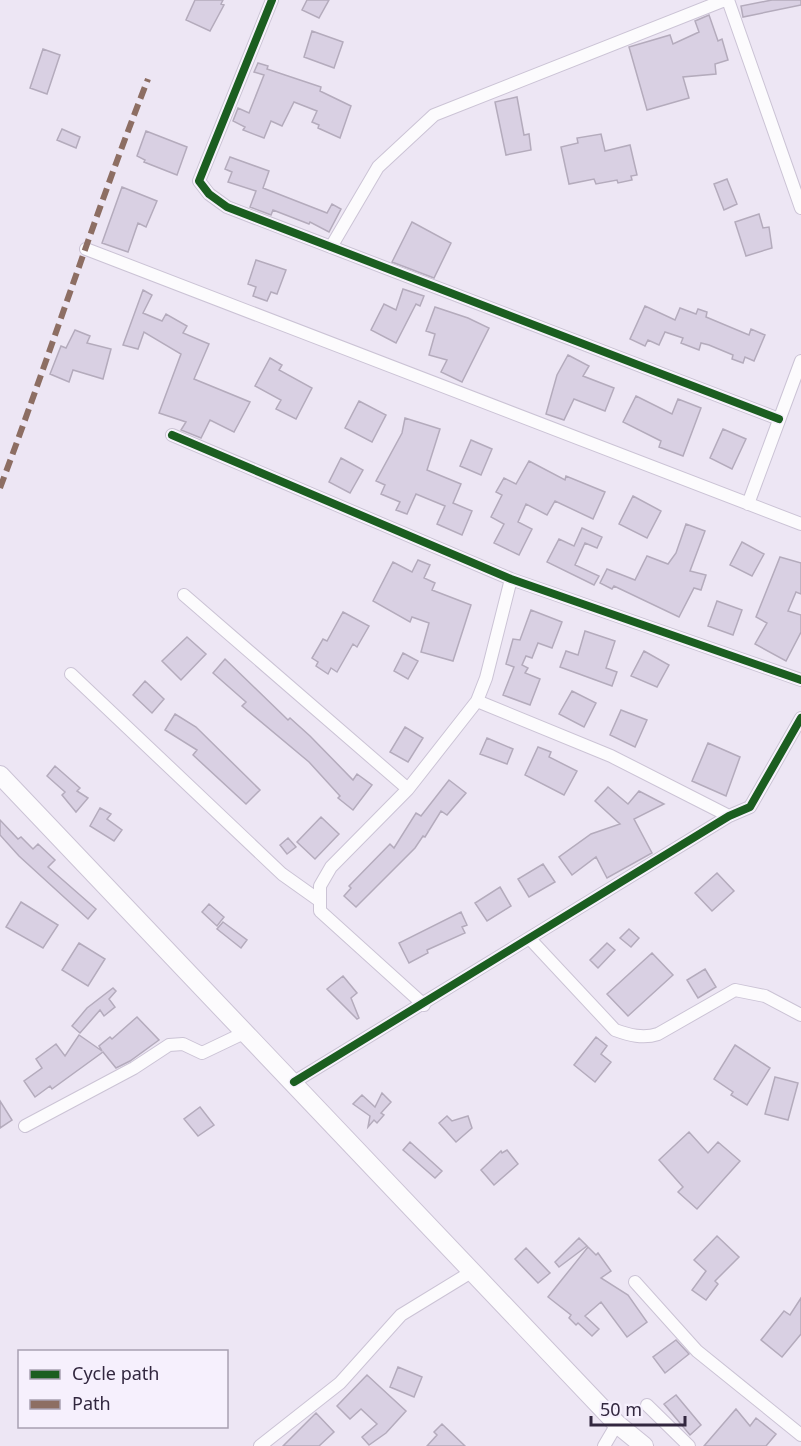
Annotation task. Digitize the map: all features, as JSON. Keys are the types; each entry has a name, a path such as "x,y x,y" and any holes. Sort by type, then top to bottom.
{"main road":[{"path":"0,775 617,1424 644,1446"}],"street":[{"path":"272,0 200,181 208,194 227,207 779,418"},
{"path":"331,247 378,168 434,115 727,0 801,208"},
{"path":"86,249 801,524"},
{"path":"748,504 801,361"},
{"path":"172,435 511,579 801,680"},
{"path":"424,1005 320,911 320,886 331,867 408,789 477,701 486,678 511,579"},
{"path":"184,595 408,789"},
{"path":"71,674 282,874 320,901"},
{"path":"477,701 611,756 729,816"},
{"path":"294,1082 424,1005 729,816 750,807 801,718"},
{"path":"530,939 615,1030 627,1035 648,1037 658,1034 735,990 765,996 801,1015"},
{"path":"25,1126 134,1068 169,1045 183,1044 202,1053 246,1032"},
{"path":"260,1446 340,1383 401,1315 473,1271"},
{"path":"635,1282 698,1351 801,1435"},
{"path":"647,1405 689,1446"},
{"path":"604,1446 617,1424"}],"building":[{"path":"195,0 223,0 221,4 224,5 210,31 186,20"},
{"path":"307,0 329,0 319,18 302,10"},
{"path":"772,0 801,0 801,5 743,17 741,6"},
{"path":"709,15 718,41 722,39 728,60 715,64 716,74 683,77 689,98 647,110 629,47 670,35 673,44 699,32 695,21"},
{"path":"312,31 343,42 334,68 304,57"},
{"path":"43,49 60,55 47,94 30,88"},
{"path":"258,63 268,66 267,69 321,87 320,91 351,106 340,138 318,128 319,125 312,122 317,111 294,102 282,126 271,121 264,138 243,130 245,127 233,121 238,108 249,113 264,75 254,72"},
{"path":"517,97 524,135 529,134 531,150 506,155 495,102"},
{"path":"62,129 80,137 76,148 57,140"},
{"path":"146,131 187,147 177,175 144,162 145,160 137,156"},
{"path":"601,134 605,151 630,145 637,175 631,176 632,180 618,183 617,180 596,184 594,179 569,184 561,147 578,143 577,138"},
{"path":"230,157 269,171 263,188 327,213 332,204 341,209 329,232 310,222 309,224 273,210 271,215 250,207 256,191 228,182 232,172 225,169"},
{"path":"727,179 737,204 724,210 714,184"},
{"path":"122,187 157,201 146,227 138,223 128,252 102,243"},
{"path":"759,214 763,228 769,227 772,248 746,256 735,222"},
{"path":"412,222 451,243 434,278 392,262"},
{"path":"256,260 286,270 277,294 271,292 267,301 253,296 256,287 248,284"},
{"path":"403,289 424,296 420,306 416,304 396,343 371,330 384,304 396,310"},
{"path":"143,290 152,295 143,313 162,321 166,314 187,326 183,333 209,344 194,379 250,402 234,432 210,420 201,438 181,430 186,422 159,413 181,354 144,332 138,349 123,345"},
{"path":"645,306 675,320 680,308 696,314 698,309 707,312 706,317 749,335 751,329 765,335 754,361 745,357 743,363 732,359 733,355 709,345 701,343 699,350 681,343 683,338 665,332 659,345 648,340 645,346 630,339"},
{"path":"435,307 489,328 462,382 441,372 447,360 429,355 435,334 426,331"},
{"path":"75,330 90,336 87,343 111,349 103,379 73,370 69,382 50,374 61,346 66,348"},
{"path":"568,355 589,366 583,376 614,388 605,411 574,399 564,420 546,414 557,375"},
{"path":"270,358 282,365 279,370 312,388 296,419 276,409 281,400 255,386"},
{"path":"636,396 672,414 678,399 701,408 683,456 659,447 661,441 623,422"},
{"path":"359,401 386,415 372,442 345,428"},
{"path":"405,418 440,429 427,470 461,484 453,503 472,511 462,535 437,524 445,506 416,494 407,514 396,510 400,502 381,494 385,485 376,481 402,433"},
{"path":"723,429 746,439 732,469 710,458"},
{"path":"471,440 492,449 481,475 460,466"},
{"path":"341,458 363,470 350,493 329,482"},
{"path":"529,461 565,480 566,476 605,492 593,519 555,501 547,515 526,504 518,522 532,529 519,555 494,543 504,524 491,517 502,495 496,492 504,478 516,484"},
{"path":"633,496 661,511 647,538 619,524"},
{"path":"686,524 705,531 690,571 706,575 701,590 694,588 679,617 614,586 612,589 600,583 607,569 635,580 647,556 668,564 676,553"},
{"path":"582,528 602,537 597,548 585,543 575,565 599,576 594,585 547,562 559,539 574,546"},
{"path":"742,542 764,554 752,576 730,565"},
{"path":"780,557 801,563 801,594 796,592 788,611 801,615 801,632 786,661 755,644 767,623 756,617"},
{"path":"418,560 430,565 424,578 435,583 432,590 471,605 453,661 421,652 429,623 412,617 410,622 373,601 393,562 412,572"},
{"path":"717,601 742,610 733,635 708,626"},
{"path":"531,610 562,622 552,648 538,643 532,658 526,656 522,665 528,668 525,673 540,679 530,705 503,695 514,667 506,664 513,639 520,640"},
{"path":"343,612 369,626 357,647 353,644 337,672 331,668 328,674 316,666 318,662 312,658 323,639 327,641"},
{"path":"585,631 615,641 606,668 617,672 612,686 560,667 566,651 578,655"},
{"path":"187,637 206,654 181,680 162,661"},
{"path":"644,651 669,665 657,687 631,676"},
{"path":"403,653 418,661 408,679 394,671"},
{"path":"225,659 288,720 290,718 310,736 353,780 357,774 372,785 353,810 338,798 340,796 309,762 242,706 246,702 213,673"},
{"path":"145,681 164,699 152,713 133,695"},
{"path":"572,691 596,703 584,727 559,714"},
{"path":"621,710 647,720 635,747 610,735"},
{"path":"175,714 196,727 260,790 246,804 193,755 197,750 165,730"},
{"path":"405,727 423,738 408,762 390,752"},
{"path":"487,738 513,749 507,764 480,754"},
{"path":"708,743 740,757 726,796 692,781"},
{"path":"538,747 551,752 549,757 577,771 564,795 525,775"},
{"path":"55,766 80,788 77,791 88,798 76,812 62,795 65,792 47,776"},
{"path":"449,780 466,793 447,815 441,811 425,837 423,836 415,848 356,907 344,896 351,888 349,886 390,844 394,848 416,813 421,816"},
{"path":"608,787 628,804 639,791 664,804 634,819 652,853 607,878 596,857 572,875 559,857 591,834 620,824 595,801"},
{"path":"100,808 111,814 107,819 122,830 114,841 90,826"},
{"path":"321,817 339,834 315,859 297,842"},
{"path":"0,820 18,839 21,837 33,849 38,844 55,860 48,867 96,909 88,919 19,856 0,835"},
{"path":"288,838 296,847 287,854 280,845"},
{"path":"543,864 555,882 529,897 518,879"},
{"path":"717,873 734,891 712,911 695,893"},
{"path":"500,887 511,906 487,921 475,903"},
{"path":"21,902 58,925 43,948 6,927"},
{"path":"209,904 224,917 217,926 202,912"},
{"path":"461,912 467,925 462,927 465,933 427,950 428,953 409,963 399,943"},
{"path":"223,922 247,940 241,948 217,929"},
{"path":"629,929 639,938 631,947 620,938"},
{"path":"79,943 105,959 88,986 62,970"},
{"path":"607,943 615,950 598,968 590,960"},
{"path":"652,953 673,975 628,1016 607,994"},
{"path":"705,969 716,987 698,998 687,980"},
{"path":"343,976 357,993 351,998 359,1018 357,1019 327,989"},
{"path":"113,988 116,991 109,999 115,1007 104,1016 100,1010 80,1033 72,1026 87,1008"},
{"path":"137,1017 159,1040 130,1061 116,1068 103,1052 52,1089 50,1086 35,1097 24,1081 42,1068 36,1059 56,1044 65,1056 79,1035 102,1051 99,1046 110,1037 112,1039"},
{"path":"596,1037 607,1046 601,1054 611,1062 595,1082 574,1065"},
{"path":"735,1045 770,1068 747,1105 731,1095 733,1092 714,1079"},
{"path":"775,1077 798,1083 788,1120 765,1114"},
{"path":"382,1093 391,1102 381,1113 384,1115 377,1123 374,1120 368,1127 370,1116 353,1104 362,1095 375,1107"},
{"path":"0,1101 12,1120 0,1128"},
{"path":"200,1107 214,1125 198,1136 184,1119"},
{"path":"447,1116 452,1121 468,1116 472,1128 456,1142 439,1123"},
{"path":"689,1132 708,1153 718,1142 740,1161 697,1209 678,1192 683,1187 659,1160"},
{"path":"410,1142 442,1171 435,1178 403,1150"},
{"path":"507,1150 518,1164 494,1185 481,1170 501,1151 502,1153"},
{"path":"717,1236 739,1257 715,1281 718,1284 706,1300 692,1290 706,1271 694,1260"},
{"path":"579,1238 587,1246 559,1267 555,1262"},
{"path":"588,1247 596,1255 598,1253 611,1271 601,1278 628,1295 647,1322 627,1337 601,1302 585,1316 599,1329 592,1336 578,1323 576,1325 569,1318 571,1315 548,1297"},
{"path":"526,1248 550,1273 538,1283 515,1259"},
{"path":"801,1298 801,1334 782,1357 761,1340 784,1311 790,1315"},
{"path":"676,1340 689,1354 665,1373 653,1357"},
{"path":"398,1367 422,1377 414,1397 390,1387"},
{"path":"367,1375 406,1411 386,1433 369,1445 362,1437 377,1424 361,1409 350,1419 337,1406"},
{"path":"676,1395 701,1425 690,1435 664,1404"},
{"path":"736,1409 750,1426 756,1418 776,1434 766,1446 704,1446"},
{"path":"316,1413 334,1432 319,1446 283,1446"},
{"path":"442,1424 465,1446 427,1446 437,1435 434,1432"}],"marked path":[{"path":"0,488 148,79"}],"cycle path":[{"path":"272,0 199,181 209,194 227,207 779,419"},
{"path":"172,435 511,579 801,680"},
{"path":"294,1082 729,816 750,807 801,718"}]}
